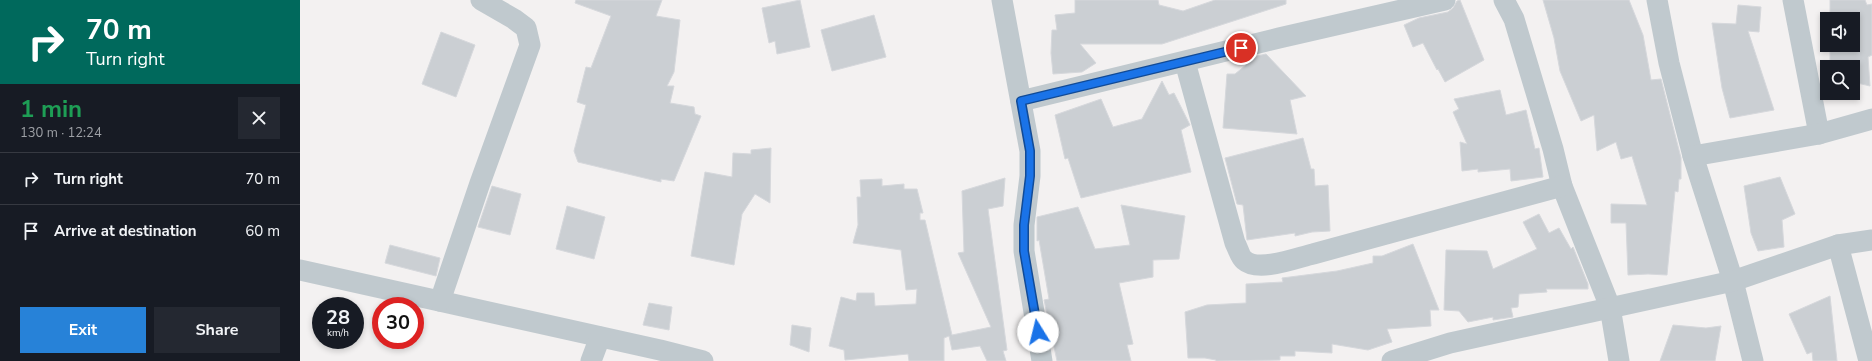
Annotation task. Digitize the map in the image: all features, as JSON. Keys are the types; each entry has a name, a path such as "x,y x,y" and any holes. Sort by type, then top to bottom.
{"street":[{"path":"440,301 480,183 530,45 526,28 514,19 481,0"},
{"path":"1002,0 1030,151 1030,176 1024,225 1024,251 1042,361"},
{"path":"1021,101 1186,62 1286,36 1444,0"},
{"path":"1504,0 1514,19 1553,149 1562,186 1610,307 1619,361"},
{"path":"1657,0 1669,63 1693,156 1733,281 1753,361"},
{"path":"1793,0 1819,134"},
{"path":"1186,62 1235,243 1244,260 1258,266 1313,254 1562,186"},
{"path":"1693,156 1819,134 1872,119"},
{"path":"1392,361 1450,343 1733,281 1838,245 1872,240"},
{"path":"1838,245 1869,361"},
{"path":"300,270 703,361"},
{"path":"591,361 600,337"}],"building":[{"path":"576,0 662,0 656,16 680,20 674,72 667,86 674,86 670,103 694,107 695,114 701,116 674,181 661,179 661,182 578,162 574,151 586,105 577,102 586,67 591,68 611,16 575,3"},
{"path":"800,0 810,47 777,54 775,41 769,43 762,8"},
{"path":"1075,0 1158,0 1159,5 1183,11 1215,0 1286,0 1286,4 1162,44 1080,44 1096,63 1082,72 1053,74 1051,53 1052,30 1057,30 1055,15 1075,13"},
{"path":"1460,0 1484,60 1445,82 1423,43 1413,47 1404,25 1419,18 1448,12 1453,8 1457,1"},
{"path":"1543,0 1629,0 1643,35 1651,80 1661,79 1681,158 1681,179 1679,179 1678,192 1675,191 1667,275 1628,275 1626,223 1611,223 1611,204 1647,205 1632,156 1621,159 1616,142 1597,151 1594,115 1581,121 1560,71 1554,38"},
{"path":"1830,0 1865,0 1867,5 1872,4 1872,55 1868,57 1870,86 1860,84 1860,60 1830,60 1830,52 1860,52 1860,12 1830,12"},
{"path":"1738,5 1761,7 1759,32 1748,31 1774,110 1730,118 1722,88 1712,23 1736,24"},
{"path":"874,15 886,57 832,71 821,30"},
{"path":"441,32 475,45 456,97 422,84"},
{"path":"1266,54 1306,96 1290,100 1297,134 1223,128 1227,74 1235,74 1257,56"},
{"path":"1162,81 1169,95 1174,93 1190,125 1181,130 1191,172 1081,198 1068,158 1065,159 1055,115 1101,99 1113,127 1142,119"},
{"path":"1500,90 1506,115 1526,110 1535,149 1539,148 1543,177 1511,181 1510,169 1478,172 1478,169 1462,171 1460,142 1467,144 1453,112 1459,109 1454,99"},
{"path":"1303,138 1311,169 1314,169 1315,186 1328,185 1330,231 1312,232 1295,236 1295,233 1247,240 1243,205 1237,204 1225,158"},
{"path":"771,148 770,203 755,194 742,214 734,265 691,256 705,172 732,177 733,153 751,154 751,150"},
{"path":"1780,177 1795,214 1782,220 1784,247 1758,251 1751,233 1744,186"},
{"path":"1005,178 1003,206 988,209 1007,350 1003,351 1006,361 987,361 980,346 952,350 949,336 944,338 944,361 909,361 908,354 845,360 844,350 829,346 841,297 856,301 857,293 874,293 875,306 916,304 917,289 906,290 901,250 853,243 858,225 857,197 861,197 860,180 882,179 882,186 904,184 904,189 917,189 923,213 920,213 920,220 925,220 952,335 991,327 958,253 964,252 962,191"},
{"path":"492,186 521,194 510,235 478,227"},
{"path":"1121,205 1185,216 1179,259 1153,260 1153,277 1119,283 1133,344 1127,345 1131,361 1057,361 1044,300 1049,299 1039,240 1037,241 1037,217 1078,207 1095,249 1130,245"},
{"path":"567,206 605,217 594,259 556,249"},
{"path":"1539,214 1549,233 1559,228 1571,249 1573,247 1588,284 1588,289 1546,289 1547,292 1519,294 1518,307 1511,308 1513,317 1493,320 1493,317 1468,322 1459,311 1444,310 1446,250 1487,251 1493,269 1537,249 1523,222"},
{"path":"1413,244 1439,310 1430,310 1431,326 1387,329 1392,342 1368,350 1332,344 1332,353 1295,351 1295,356 1280,356 1280,360 1216,361 1205,358 1188,358 1185,312 1207,305 1246,303 1246,284 1283,282 1282,278 1337,271 1373,263 1373,256 1382,256"},
{"path":"390,245 440,258 436,276 385,263"},
{"path":"1830,296 1837,361 1813,361 1812,352 1807,354 1789,314"},
{"path":"649,303 672,307 669,330 643,325"},
{"path":"792,325 811,328 809,352 790,345"},
{"path":"1673,325 1706,328 1721,326 1715,361 1660,361"}],"route":[{"path":"1038,332 1024,251 1024,225 1030,176 1030,151 1021,101 1241,48"}]}
